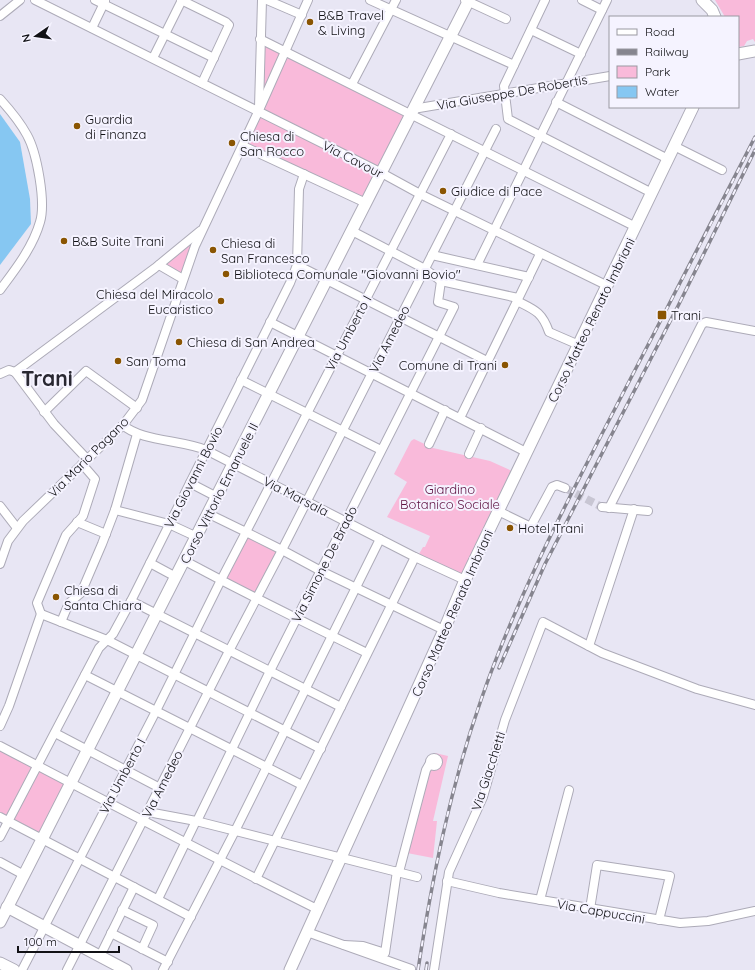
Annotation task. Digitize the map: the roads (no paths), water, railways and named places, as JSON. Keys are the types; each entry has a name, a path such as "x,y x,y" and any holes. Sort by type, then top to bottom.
{"street":[{"path":"0,16 20,0"},
{"name":"Via Cavour","path":"35,0 259,111 540,254 608,286"},
{"path":"95,0 105,2 214,58"},
{"path":"153,58 182,0 226,22 229,25 202,84"},
{"path":"259,111 262,0"},
{"path":"267,0 302,15"},
{"path":"15,372 159,265 202,230 243,146 308,0"},
{"path":"370,0 514,65"},
{"path":"352,84 396,0"},
{"path":"412,111 468,0 506,19"},
{"path":"545,0 504,86 508,119 652,193"},
{"path":"582,0 602,10"},
{"path":"477,265 522,170 607,0"},
{"path":"702,0 712,10 715,16"},
{"path":"92,28 105,2"},
{"path":"531,30 581,54"},
{"path":"260,39 352,84 412,111 451,134 636,227"},
{"path":"739,54 755,51"},
{"name":"Via Giuseppe De Robertis","path":"412,111 505,93 609,76"},
{"path":"0,99 27,135 32,146 40,186 42,207 37,231 18,266 0,290"},
{"path":"556,102 668,159"},
{"name":"Corso Matteo Renato Imbriani","path":"290,970 444,630 465,580 693,108"},
{"name":"Corso Vittorio Emanuele II","path":"0,922 4,905 24,875 43,839 270,394 412,111"},
{"name":"Via Amedeo","path":"67,970 116,877 208,691 257,599 496,129"},
{"name":"Via Umberto I","path":"22,970 126,770 270,483 308,412 335,355 391,251 451,134"},
{"path":"243,146 366,203"},
{"path":"674,146 722,170"},
{"name":"Via Giovanni Bovio","path":"0,837 56,733 99,648 113,634 131,601 297,265 299,189 304,174"},
{"name":"Via Mario Pagano","path":"1,561 8,541 17,528 123,425 137,408 151,377 183,279 202,230"},
{"path":"352,231 425,269 441,281 518,299 538,311 545,320 549,332 579,345"},
{"path":"460,418 540,254"},
{"path":"432,255 529,277"},
{"path":"159,265 183,279"},
{"path":"297,265 487,361"},
{"name":"Via Simone De Brado","path":"158,899 270,671 454,307 438,302 441,281"},
{"path":"270,322 526,452"},
{"path":"648,511 606,507 697,332 704,322 755,331"},
{"path":"0,374 9,370 15,372 44,412 84,462 95,479 82,516 66,535 37,603 41,614 9,706 0,726"},
{"path":"44,412 86,371 137,408"},
{"path":"241,380 308,412 381,450"},
{"path":"429,444 445,410"},
{"name":"Via Marsala","path":"123,425 138,434 187,444 206,450 415,557 465,580"},
{"path":"469,454 481,428"},
{"path":"61,622 69,603 81,593 106,534 115,510 138,434"},
{"path":"190,483 217,497"},
{"path":"498,511 531,526 552,487 557,485 565,488"},
{"path":"0,506 17,528"},
{"path":"634,509 589,646 697,689 755,705"},
{"path":"115,510 169,524 197,538"},
{"path":"209,514 321,571 444,630"},
{"path":"77,522 106,534"},
{"path":"163,970 286,730 380,539"},
{"path":"256,879 415,557"},
{"path":"185,561 257,599 367,653"},
{"path":"150,563 176,577"},
{"path":"131,601 341,707"},
{"path":"41,614 107,640 321,749"},
{"name":"Via Giacchetti","path":"435,970 450,868 483,797 507,713 543,622 589,646"},
{"path":"85,675 302,785"},
{"path":"56,733 160,788"},
{"path":"0,746 108,804 146,816 197,821 417,876"},
{"path":"344,945 363,946 385,953 398,872 426,770 430,764"},
{"path":"540,900 569,790"},
{"path":"146,816 186,842 220,861 317,909"},
{"path":"0,817 191,916"},
{"path":"0,862 24,875"},
{"path":"590,909 597,865 670,876 659,920"},
{"name":"Via Cappuccini","path":"447,881 540,900 659,920 697,923 755,911"},
{"path":"100,956 134,886"},
{"path":"4,905 122,969"},
{"path":"122,910 153,925 142,948"},
{"path":"306,932 411,969"},
{"path":"111,933 168,962"},
{"path":"0,963 14,970"}],"water":[{"path":"0,114 20,142 30,199 31,224 0,265"}],"tunnel":[{"path":"565,488 602,507"}],"railway":[{"path":"418,970 429,902 451,800 481,700 508,630 538,562 571,495 755,137"},
{"path":"499,668 545,564 678,306 755,150"},
{"path":"426,970 427,963"}],"place":[{"name":"B&B Travel & Living","path":"310,22"},
{"name":"Guardia di Finanza","path":"77,126"},
{"name":"Chiesa di San Rocco","path":"232,143"},
{"name":"Giudice di Pace","path":"443,191"},
{"name":"B&B Suite Trani","path":"64,241"},
{"name":"Chiesa di San Francesco","path":"213,250"},
{"name":"Biblioteca Comunale \"Giovanni Bovio\"","path":"226,274"},
{"name":"Chiesa del Miracolo Eucaristico","path":"221,301"},
{"name":"Trani","path":"662,315"},
{"name":"Chiesa di San Andrea","path":"179,342"},
{"name":"San Toma","path":"118,361"},
{"name":"Comune di Trani","path":"505,365"},
{"name":"Hotel Trani","path":"510,528"},
{"name":"Chiesa di Santa Chiara","path":"56,597"}],"district":[{"name":"Trani","path":"47,378"}],"park label":[{"name":"Giardino Botanico Sociale","path":"450,496"}]}
